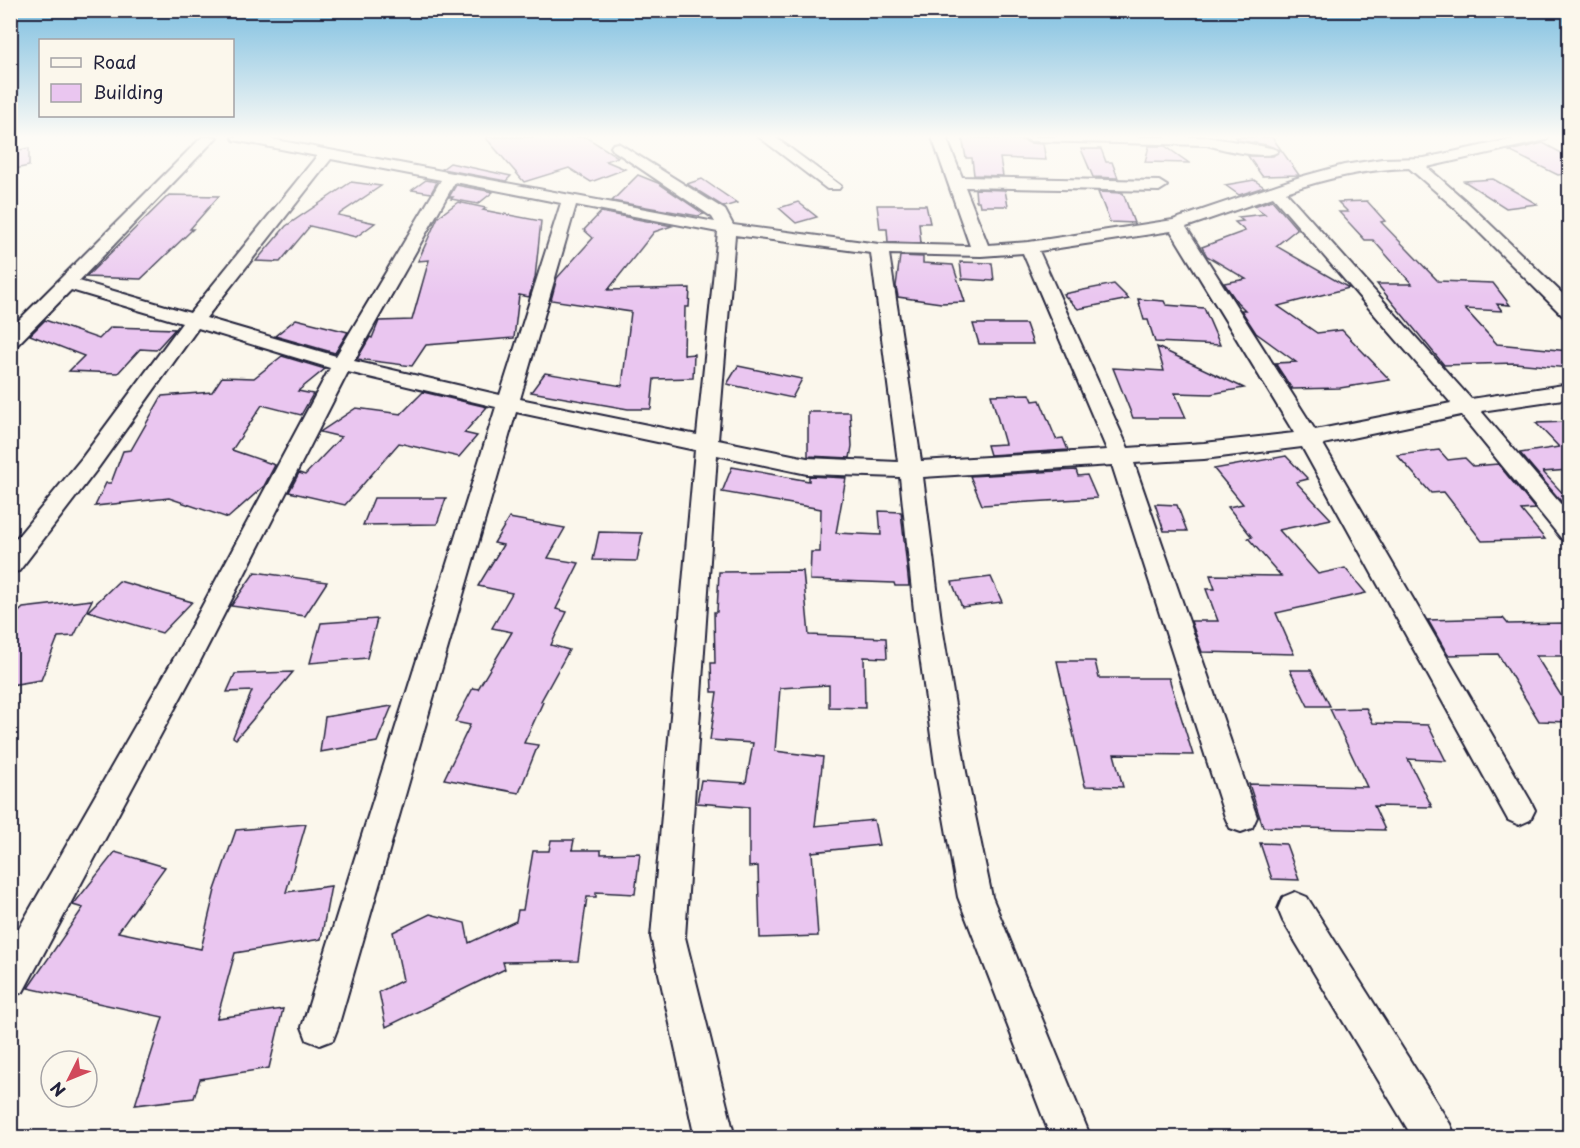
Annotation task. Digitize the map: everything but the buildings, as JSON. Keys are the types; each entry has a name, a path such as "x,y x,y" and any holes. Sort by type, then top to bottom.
{"street":[{"path":"10,341 158,191"},
{"path":"10,564 90,463 193,322 298,191"},
{"path":"10,979 212,614 340,364 401,255 442,191"},
{"path":"522,191 727,229 879,249 981,251 1029,248 1176,225 1276,191 1466,406 1569,532"},
{"path":"684,191 719,214 727,229 707,444 668,937 715,1137"},
{"path":"960,191 981,251"},
{"path":"1444,191 1569,312"},
{"path":"320,1027 570,199"},
{"path":"1176,225 1309,439 1520,810"},
{"path":"1029,248 1121,457 1241,817"},
{"path":"879,249 911,470 928,620 951,772 975,897 1071,1137"},
{"path":"68,283 340,364 507,403 807,466 911,470 1204,451 1309,439 1466,406 1569,391"},
{"path":"1295,909 1436,1137"}]}
